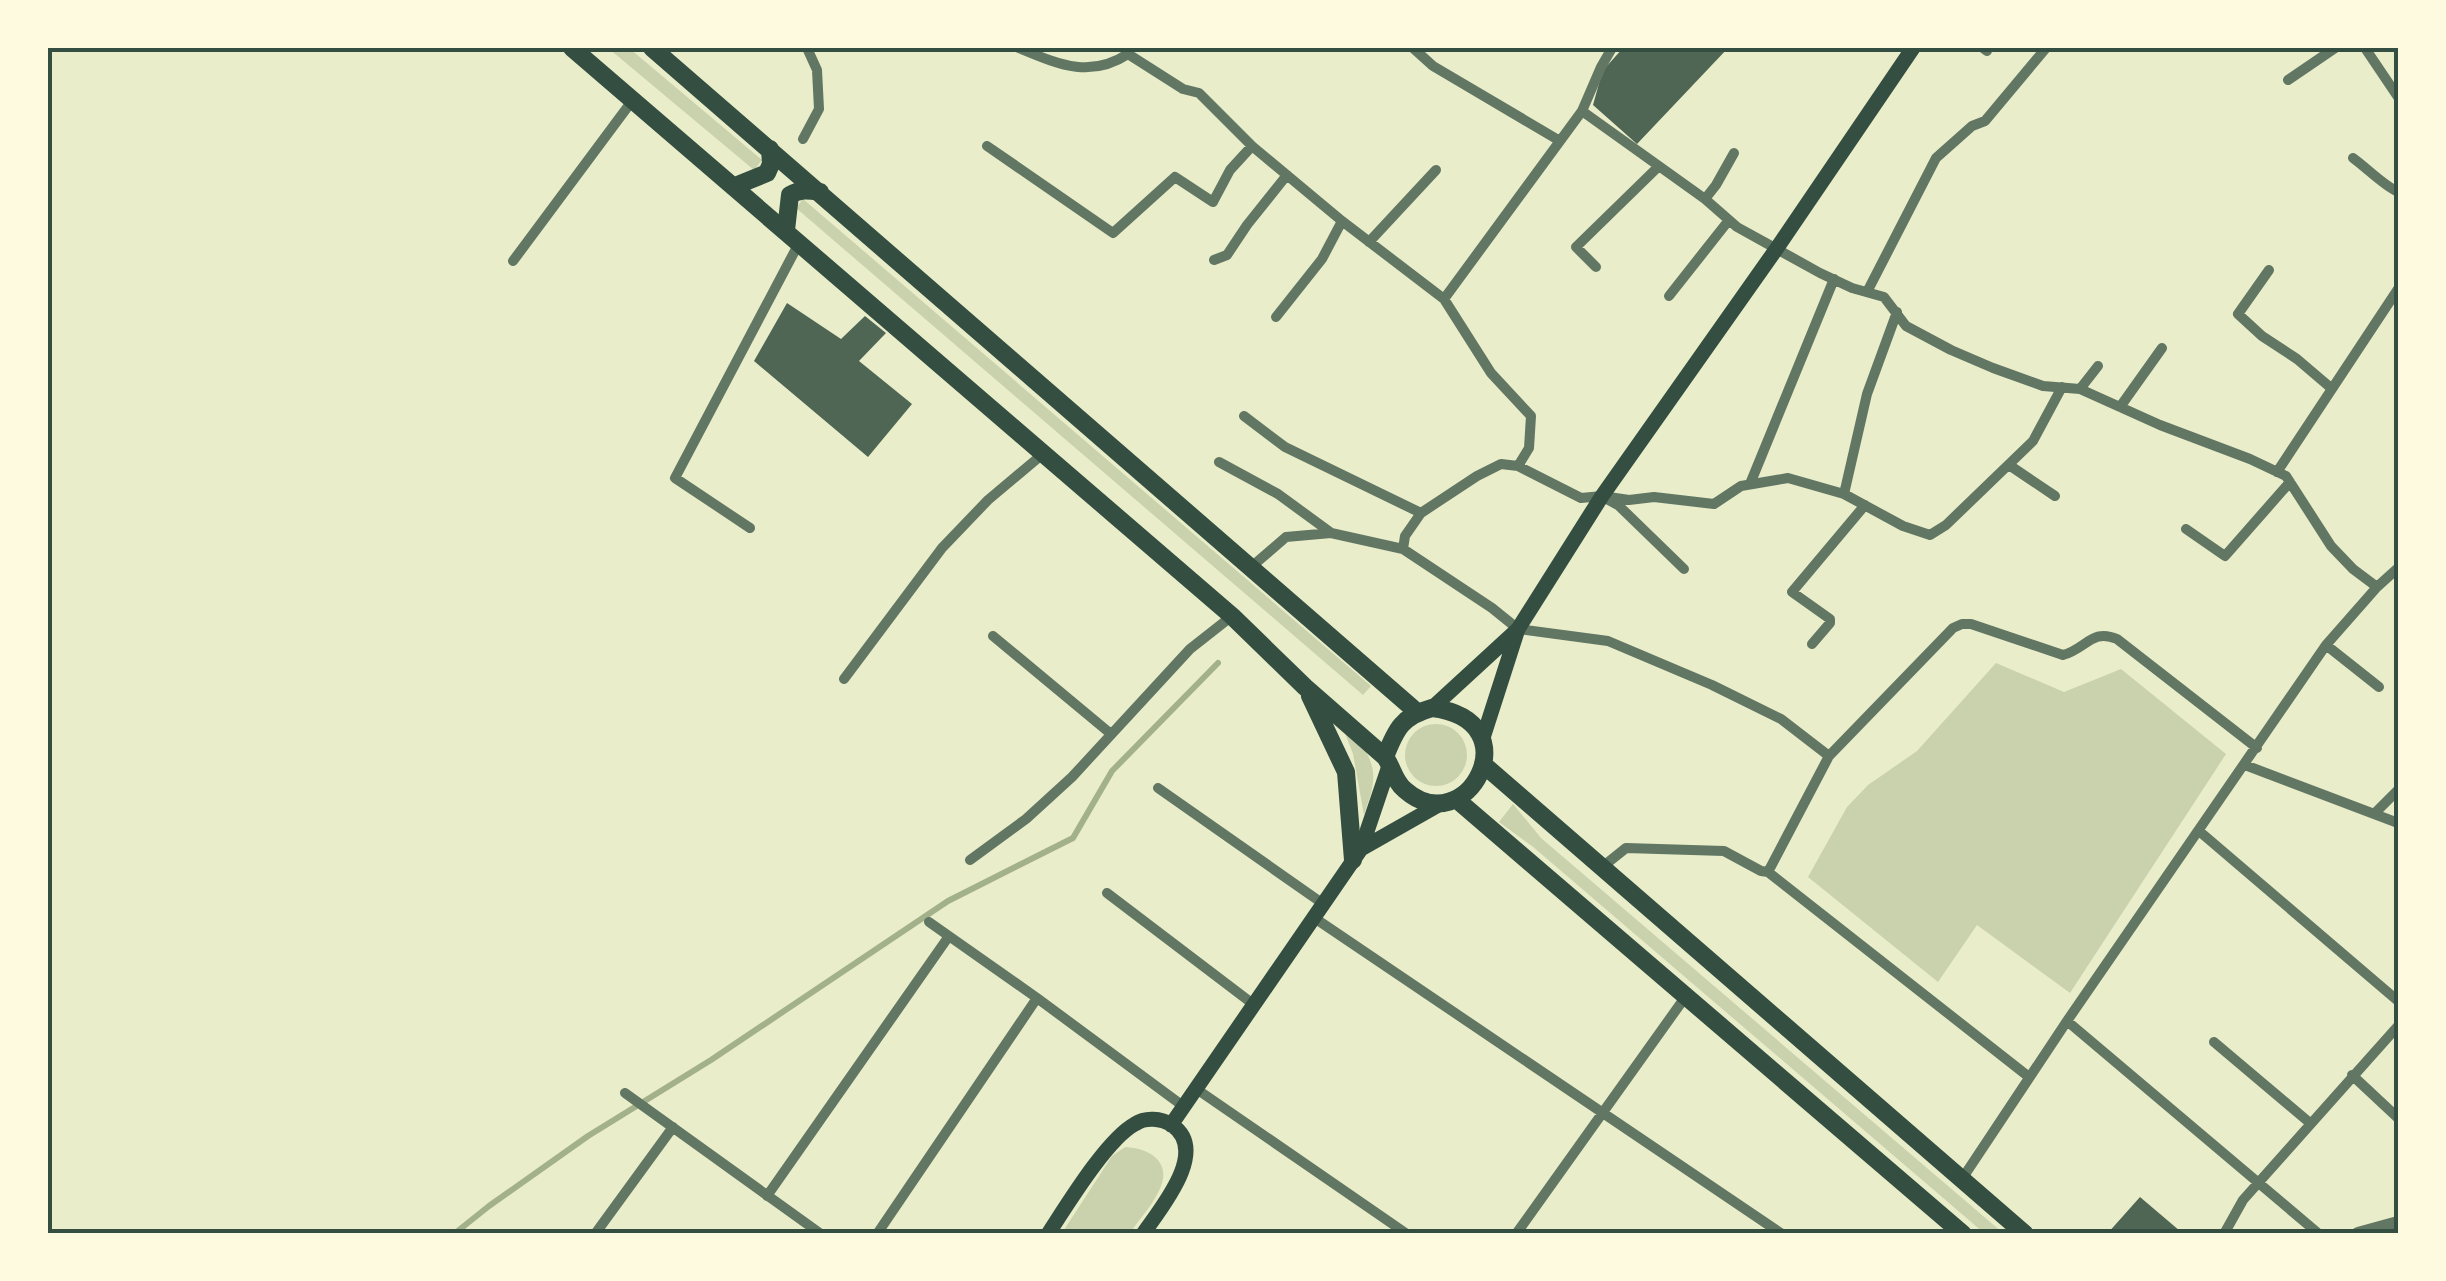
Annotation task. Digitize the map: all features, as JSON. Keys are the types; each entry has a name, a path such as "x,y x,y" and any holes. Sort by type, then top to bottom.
{"main road":[{"path":"572,48 1232,616 1387,760 1406,791 1428,802 1449,801 1686,996 1963,1234"},
{"path":"652,48 1250,568 1425,710 1452,710 1477,730 1484,765 1469,790 1357,855"},
{"path":"1482,740 1518,629 1602,496 1914,48"},
{"path":"735,186 767,173 770,149"},
{"path":"793,236 790,195 806,190 820,192"},
{"path":"1171,1124 1357,855 1394,733 1404,720 1425,710 1518,629"},
{"path":"1306,687 1346,772 1357,855"},
{"path":"1484,765 2024,1234"},
{"path":"1048,1234 1112,1142 1136,1122 1156,1119 1171,1124 1181,1134 1186,1151 1183,1172 1144,1234"}],"street":[{"path":"804,139 819,109 817,70 807,48"},
{"path":"1019,48 1064,65 1092,68 1128,54 1183,89 1200,93 1252,146 1444,299 1491,373 1531,416 1528,448 1518,466"},
{"path":"1413,48 1434,66 1560,141"},
{"path":"1444,299 1582,111 1612,48"},
{"path":"1867,292 1936,158 1972,126 1985,121 2046,48"},
{"path":"2288,80 2334,48"},
{"path":"2365,48 2398,97"},
{"path":"512,261 632,101"},
{"path":"1582,111 1705,199 1737,227 1834,280 1884,297 1906,326 1951,350 2043,386 2080,390 2286,476 2331,546 2377,587"},
{"path":"988,146 1114,233 1174,177 1213,202 1230,170 1252,146"},
{"path":"1705,199 1734,153"},
{"path":"2353,158 2398,192"},
{"path":"1596,268 1576,247 1658,166"},
{"path":"1369,242 1436,170"},
{"path":"1214,260 1227,255 1287,175"},
{"path":"1668,296 1729,220"},
{"path":"1276,317 1322,259 1342,221"},
{"path":"750,528 675,478 793,236"},
{"path":"2270,270 2238,314 2331,388"},
{"path":"1750,484 1834,280"},
{"path":"2277,472 2398,290"},
{"path":"1844,494 1867,394 1897,312"},
{"path":"2120,408 2162,348"},
{"path":"2080,390 2098,366"},
{"path":"1403,549 1406,536 1421,513 1502,464 1518,466 1581,498 1654,497 1714,504 1741,486 1788,478 1844,494 1903,526 1930,535 1946,525 2033,441 2062,387"},
{"path":"1244,416 1285,447 1421,513"},
{"path":"844,680 942,548 988,500 1044,453"},
{"path":"1219,462 1278,494 1331,533"},
{"path":"2009,465 2055,496"},
{"path":"2186,529 2226,556 2290,482"},
{"path":"1602,496 1618,505 1684,569"},
{"path":"1812,644 1830,619 1792,592 1865,505"},
{"path":"1250,568 1286,537 1331,533 1403,549 1518,629 1608,641 1781,719 1829,756"},
{"path":"1962,1179 2326,645 2395,572"},
{"path":"970,860 1026,819 1072,777 1190,649 1232,616"},
{"path":"1768,872 1829,756 1962,624 2064,655 2098,635 2118,639 2257,748"},
{"path":"993,636 1111,734"},
{"path":"2326,645 2379,686"},
{"path":"2245,765 2398,822"},
{"path":"1158,788 1322,903"},
{"path":"2375,814 2398,790"},
{"path":"2199,831 2398,1002"},
{"path":"1601,868 1626,848 1642,848 1724,851 1768,872 2029,1077"},
{"path":"1107,893 1253,1004"},
{"path":"1312,918 1782,1234"},
{"path":"929,922 1183,1106"},
{"path":"767,1196 950,936"},
{"path":"1516,1234 1686,996"},
{"path":"878,1234 1037,998"},
{"path":"2067,1021 2319,1234"},
{"path":"2224,1234 2242,1200 2398,1026"},
{"path":"2214,1042 2310,1123"},
{"path":"2352,1076 2398,1118"},
{"path":"1195,1088 1407,1234"},
{"path":"626,1093 821,1234"},
{"path":"595,1234 672,1127"},
{"path":"2358,1234 2398,1223"}],"green space":[{"path":"608,48 629,48 762,160 754,170"},
{"path":"803,199 1371,686 1363,695 796,208"},
{"path":"1996,663 2064,692 2121,669 2226,754 2070,993 1977,925 1938,982 1808,877 1847,807 1868,785 1917,751"},
{"path":"1339,717 1363,746 1371,763 1372,786 1364,815 1353,754"},
{"path":"1436,724 1458,733 1467,755 1458,777 1436,786 1414,777 1405,755 1414,733"},
{"path":"1513,804 1541,838 2003,1233 1984,1233 1532,846 1499,822"},
{"path":"1125,1147 1149,1153 1163,1169 1161,1186 1147,1211 1130,1233 1062,1233 1112,1156"}],"building":[{"path":"1623,48 1728,48 1637,144 1593,105 1606,67"},
{"path":"787,303 841,339 865,316 886,333 859,361 912,404 868,457 754,361"},
{"path":"2140,1197 2180,1231 2178,1234 2107,1234"}],"waterway":[{"path":"454,1234 588,1136 711,1060 948,901 1073,838 1112,771 1218,663"}]}
